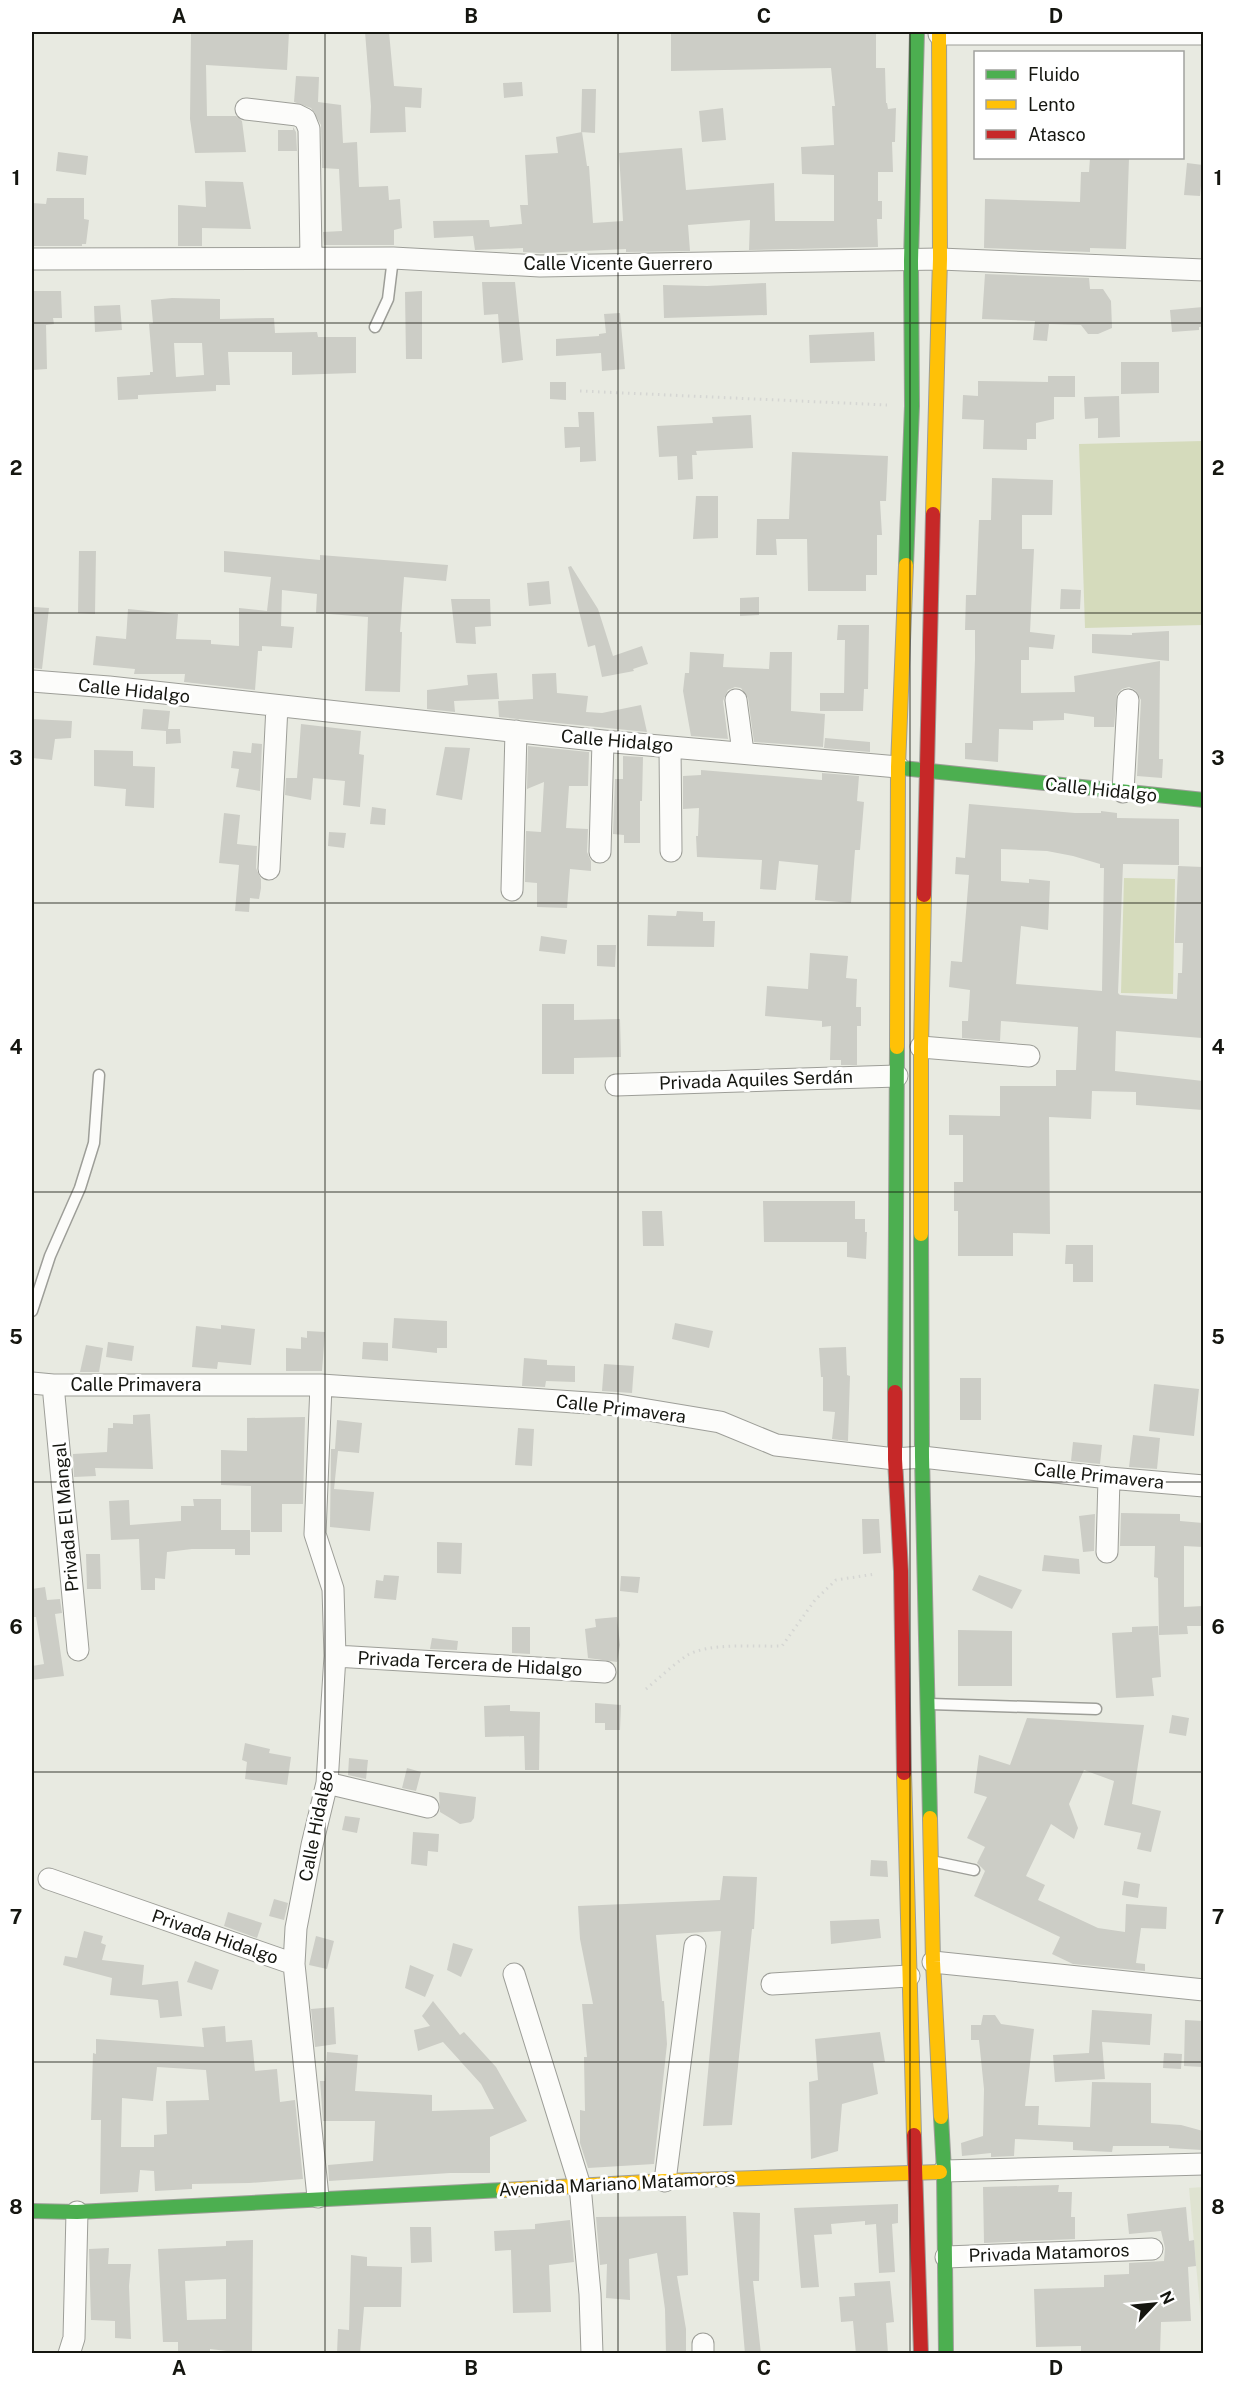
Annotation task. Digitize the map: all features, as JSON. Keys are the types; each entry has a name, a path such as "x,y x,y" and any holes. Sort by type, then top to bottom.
{"main road":[{"path":"917,32 911,261 912,406 898,767 895,1459 901,1570 916,1705 919,1861 933,1962 944,2172 946,2354"},
{"path":"921,2354 909,1976 919,1861 916,1705 922,1457 921,1047 940,259 939,33"},
{"name":"Calle Hidalgo","path":"898,767 926,772 1203,801"},
{"name":"Avenida Mariano Matamoros","path":"32,2211 77,2212 665,2181 944,2172"}],"street":[{"path":"939,33 1203,34"},
{"path":"246,109 305,118 309,129 311,257"},
{"name":"Calle Vicente Guerrero","path":"32,259 393,258 540,266 940,259 1203,270"},
{"name":"Calle Hidalgo","path":"32,681 110,687 603,741 898,767"},
{"path":"736,700 743,753"},
{"path":"1124,792 1128,700"},
{"path":"269,869 277,706"},
{"path":"512,890 516,731"},
{"path":"600,852 603,741"},
{"path":"670,747 671,850"},
{"path":"896,983 923,986"},
{"path":"921,1047 1029,1056"},
{"name":"Privada Aquiles Serdán","path":"616,1085 897,1076"},
{"name":"Calle Primavera","path":"32,1383 53,1385 321,1384 618,1406 720,1422 776,1445 895,1459 922,1457 1203,1486"},
{"name":"Calle Hidalgo","path":"318,2198 294,1964 296,1928 327,1783 335,1656 333,1589 315,1534 321,1384"},
{"name":"Privada El Mangal","path":"53,1385 78,1650"},
{"path":"1107,1552 1109,1478"},
{"name":"Privada Tercera de Hidalgo","path":"335,1656 605,1672"},
{"path":"327,1783 428,1807"},
{"name":"Privada Hidalgo","path":"49,1879 294,1964"},
{"path":"665,2181 695,1946"},
{"path":"933,1962 1203,1990"},
{"path":"514,1974 580,2186 590,2294 592,2354"},
{"path":"772,1984 909,1976"},
{"name":"Avenida Mariano Matamoros","path":"944,2172 1203,2164"},
{"path":"69,2354 74,2338 77,2212"},
{"name":"Privada Matamoros","path":"945,2256 1152,2249"}],"lane":[{"path":"375,327 388,299 393,258"},
{"path":"32,1311 50,1256 80,1188 94,1143 99,1075"},
{"path":"916,1705 1096,1708"},
{"path":"919,1861 974,1870"}],"path":[{"path":"580,391 912,406"},
{"path":"646,1689 687,1655 698,1651 722,1647 782,1646 815,1600 836,1580 901,1570"}],"shaded area":[{"path":"1204,2187 1203,2340 1189,2188"}],"green space":[{"path":"1203,441 1203,625 1085,628 1079,444"},
{"path":"1124,878 1175,879 1173,994 1121,993"}],"building":[{"path":"191,32 266,34 266,32 289,32 287,70 206,65 207,116 236,116 242,121 246,152 195,153 190,119"},
{"path":"365,32 389,32 394,86 422,88 421,108 405,107 406,132 370,133 371,106"},
{"path":"671,32 876,32 876,68 885,68 886,103 888,109 896,108 895,142 892,142 893,172 878,172 878,201 882,201 882,219 877,219 878,247 749,250 750,220 688,225 690,251 626,252 626,249 540,253 523,252 523,248 475,250 473,236 434,238 433,221 489,220 490,227 522,224 520,205 528,205 525,155 558,153 556,137 582,132 587,166 589,166 593,223 623,221 619,153 682,148 686,190 774,183 775,221 834,221 834,175 802,174 801,147 834,145 832,106 835,106 831,68 671,71"},
{"path":"296,76 319,77 318,102 341,105 343,143 357,142 359,187 388,186 389,200 400,199 402,228 394,230 394,245 324,245 323,232 342,231 339,169 322,168 321,125 311,108 294,102"},
{"path":"522,82 523,96 504,98 503,83"},
{"path":"582,89 596,89 595,133 581,132"},
{"path":"723,108 726,140 702,142 699,111"},
{"path":"293,127 296,132 297,151 278,151 278,130 293,130"},
{"path":"58,152 88,156 86,175 56,171"},
{"path":"1090,159 1129,159 1126,249 1090,248 1090,252 984,248 985,199 1080,202 1081,172 1089,172"},
{"path":"1187,163 1203,165 1200,196 1184,195"},
{"path":"205,181 243,182 251,229 202,228 202,246 178,246 178,205 206,207"},
{"path":"47,198 84,198 84,219 89,220 86,244 82,246 32,246 32,203 46,204"},
{"path":"985,274 1089,278 1090,289 1103,289 1111,301 1112,328 1098,334 1088,334 1081,325 1049,324 1047,341 1033,340 1035,321 982,319"},
{"path":"482,282 515,282 523,360 502,363 498,314 484,315"},
{"path":"766,283 767,315 664,318 663,285 707,286"},
{"path":"32,291 61,291 62,318 53,318 54,324 46,325 47,369 32,370"},
{"path":"422,291 422,359 406,359 405,292"},
{"path":"220,299 220,319 274,318 275,333 317,332 318,337 356,337 356,373 292,375 292,352 228,352 230,385 216,385 216,391 138,395 138,399 118,400 117,377 150,375 150,372 153,372 149,324 153,323 151,300","holes":["174,343 202,343 204,375 176,377"]},
{"path":"120,305 122,330 95,332 94,306"},
{"path":"1203,307 1203,327 1199,327 1199,330 1172,332 1170,310"},
{"path":"620,313 625,369 602,371 601,353 556,356 556,339 599,336 599,334 606,333 604,314"},
{"path":"874,332 875,361 810,363 809,335"},
{"path":"1121,362 1159,362 1159,393 1121,394"},
{"path":"1048,376 1075,376 1075,397 1054,397 1054,419 1036,423 1036,439 1027,439 1027,450 983,449 984,420 962,419 963,395 978,396 978,381 1048,382"},
{"path":"550,382 566,382 566,400 550,399"},
{"path":"1119,396 1120,437 1098,438 1098,418 1085,419 1084,397"},
{"path":"578,412 594,412 596,461 580,462 580,447 565,448 564,427 579,427"},
{"path":"751,415 753,448 696,451 697,455 692,455 693,479 678,480 677,456 659,457 657,426 713,423 712,417"},
{"path":"792,452 888,456 886,501 880,501 882,535 877,535 877,575 866,575 866,591 808,591 807,539 776,539 777,555 756,555 757,519 789,519"},
{"path":"992,478 1053,480 1052,515 1022,515 1022,549 1034,549 1030,632 1055,635 1053,649 1029,647 1029,660 1021,660 1021,693 1075,692 1074,676 1160,661 1159,759 1163,759 1162,778 1137,776 1141,700 1135,690 1129,687 1117,694 1114,727 1094,727 1094,717 1064,713 1064,720 1033,721 1033,730 999,729 998,762 965,759 965,743 972,743 975,659 975,630 965,630 966,595 976,595 979,520 991,520"},
{"path":"696,496 718,496 718,538 693,539"},
{"path":"79,551 96,551 95,614 78,613"},
{"path":"224,551 320,560 320,555 448,565 446,581 404,577 400,632 402,632 400,692 365,691 368,617 316,613 317,594 282,590 281,626 294,627 292,648 262,646 262,651 258,651 255,690 184,682 185,674 134,674 135,669 93,665 96,636 126,639 128,609 178,614 176,639 211,640 211,644 239,646 239,608 267,611 271,577 224,572"},
{"path":"571,566 598,609 613,656 642,646 648,664 633,669 634,671 602,677 595,645 588,647 568,567"},
{"path":"549,581 551,604 529,606 527,583"},
{"path":"1061,589 1081,590 1080,609 1060,609"},
{"path":"759,597 759,615 740,616 740,598"},
{"path":"451,599 490,599 491,626 475,627 476,644 456,643"},
{"path":"34,607 49,608 42,669 32,668"},
{"path":"838,625 869,625 868,689 864,689 863,711 820,711 820,693 844,693 845,640 837,640"},
{"path":"1169,631 1169,661 1092,653 1092,634 1132,635 1132,633"},
{"path":"690,652 724,654 723,667 769,669 770,652 792,652 791,711 825,714 823,747 754,742 748,698 741,688 735,687 728,690 723,701 728,739 691,736 683,691 685,673 689,673"},
{"path":"497,673 499,699 454,701 455,712 427,709 427,690 468,685 467,675"},
{"path":"556,673 557,693 588,696 586,712 602,713 641,705 647,732 499,717 498,701 533,699 532,674"},
{"path":"143,709 170,711 168,729 180,729 181,743 166,744 166,731 141,729"},
{"path":"32,719 72,721 71,738 55,739 52,760 32,758"},
{"path":"301,724 361,731 359,754 364,755 360,807 343,805 345,781 313,778 311,800 285,795 286,778 297,778"},
{"path":"825,738 870,742 870,752 824,748"},
{"path":"252,743 262,744 260,791 236,787 239,769 231,768 233,751 251,753"},
{"path":"528,746 589,752 588,786 569,786 566,828 588,829 587,852 591,861 591,871 570,869 567,908 537,907 537,883 525,882 526,831 541,832 544,782 527,789"},
{"path":"445,747 470,748 462,800 436,795"},
{"path":"94,750 133,751 133,766 155,767 154,808 125,806 126,789 94,786"},
{"path":"623,756 643,757 640,843 624,843 624,835 613,834 615,779 623,779"},
{"path":"701,770 822,780 822,773 859,776 857,801 864,802 860,850 855,850 851,903 815,900 818,865 779,861 776,890 760,889 762,860 697,857 696,836 698,836 699,808 683,809 683,776 701,775"},
{"path":"969,804 1075,813 1101,813 1101,811 1117,813 1117,818 1179,819 1179,865 1123,864 1118,993 1177,999 1178,973 1182,973 1183,943 1175,943 1178,866 1203,867 1202,1038 1116,1031 1115,1071 1203,1081 1203,1110 1136,1105 1136,1092 1092,1091 1091,1119 1049,1117 1050,1234 1013,1233 1013,1256 958,1256 958,1211 954,1211 954,1182 963,1182 963,1135 949,1135 949,1115 1000,1116 1000,1086 1056,1086 1056,1070 1076,1070 1078,1027 1001,1021 1000,1041 962,1038 962,1021 968,1021 970,990 949,987 951,961 962,962 969,875 955,874 956,857 965,858","holes":["1001,849 1047,851 1100,864 1100,868 1104,868 1102,991 1016,984 1021,926 1048,930 1050,881 1029,879 1029,883 1001,881"]},
{"path":"372,807 386,809 385,825 370,824"},
{"path":"224,813 240,815 237,844 257,846 256,868 261,879 261,888 259,899 250,898 249,912 235,911 239,865 219,863"},
{"path":"329,832 346,833 344,848 328,846"},
{"path":"677,911 703,912 703,921 715,921 714,947 647,946 648,915 676,916"},
{"path":"541,936 567,940 565,954 539,951"},
{"path":"597,945 616,945 615,967 597,966"},
{"path":"810,953 848,956 846,978 857,979 856,1007 861,1007 861,1026 857,1026 857,1065 841,1065 841,1060 830,1060 831,1026 822,1027 822,1021 765,1016 767,986 808,989"},
{"path":"542,1004 574,1004 574,1020 620,1019 621,1057 574,1058 574,1074 542,1074"},
{"path":"763,1201 855,1201 855,1219 865,1219 866,1259 847,1257 847,1242 764,1242"},
{"path":"642,1211 662,1211 664,1246 643,1246"},
{"path":"1066,1245 1093,1245 1093,1282 1073,1282 1073,1264 1065,1264"},
{"path":"394,1318 447,1321 447,1348 437,1348 437,1353 392,1348"},
{"path":"675,1323 713,1331 709,1348 672,1339"},
{"path":"221,1325 255,1329 251,1365 218,1362 217,1369 192,1367 196,1326 221,1329"},
{"path":"307,1331 325,1332 322,1371 286,1371 286,1348 301,1349 301,1337 307,1338"},
{"path":"108,1342 134,1346 132,1361 106,1357"},
{"path":"363,1342 388,1343 388,1361 362,1359"},
{"path":"86,1345 103,1348 99,1372 80,1372"},
{"path":"846,1347 847,1375 850,1376 848,1441 832,1439 835,1412 823,1411 823,1377 821,1377 819,1348"},
{"path":"524,1358 547,1360 547,1365 575,1366 575,1382 546,1381 545,1387 522,1386"},
{"path":"604,1364 634,1366 632,1393 602,1391"},
{"path":"960,1378 981,1378 981,1420 960,1420"},
{"path":"1154,1384 1199,1389 1194,1436 1149,1431"},
{"path":"150,1414 153,1469 95,1468 96,1476 74,1477 73,1454 107,1452 108,1428 113,1428 113,1423 133,1424 133,1415"},
{"path":"305,1417 303,1504 282,1504 282,1532 251,1532 251,1486 221,1485 221,1450 247,1451 247,1418"},
{"path":"337,1420 362,1423 359,1453 338,1451 334,1489 374,1492 370,1531 330,1527 331,1449 335,1449"},
{"path":"518,1428 534,1429 532,1466 515,1465"},
{"path":"1133,1435 1160,1438 1157,1469 1129,1467"},
{"path":"1073,1442 1102,1445 1100,1464 1071,1461"},
{"path":"193,1499 221,1499 221,1530 250,1530 250,1555 235,1555 235,1549 192,1549 167,1552 165,1579 155,1578 155,1590 141,1590 139,1539 111,1540 109,1501 129,1500 130,1525 181,1521 181,1506 194,1506"},
{"path":"1121,1513 1180,1514 1180,1521 1203,1523 1203,1547 1184,1546 1184,1607 1203,1606 1203,1626 1187,1626 1188,1634 1159,1635 1158,1578 1154,1577 1155,1546 1120,1546"},
{"path":"1095,1514 1094,1551 1083,1552 1079,1516"},
{"path":"862,1519 879,1519 881,1553 863,1554"},
{"path":"437,1542 462,1543 461,1574 437,1573"},
{"path":"86,1554 100,1554 101,1589 87,1589"},
{"path":"1044,1555 1079,1559 1080,1574 1042,1571"},
{"path":"384,1575 399,1576 396,1600 374,1598 376,1580 383,1581"},
{"path":"979,1575 1022,1590 1012,1609 972,1590"},
{"path":"621,1576 640,1577 638,1593 620,1591"},
{"path":"45,1587 47,1600 60,1599 62,1613 55,1614 64,1676 32,1680 32,1666 44,1664 36,1617 32,1617 32,1589"},
{"path":"617,1617 620,1645 617,1662 588,1658 585,1629 596,1627 595,1619"},
{"path":"1158,1626 1161,1677 1152,1678 1154,1696 1116,1698 1112,1633 1132,1632 1132,1627"},
{"path":"512,1627 530,1627 530,1654 512,1653"},
{"path":"958,1630 1012,1631 1012,1686 958,1686"},
{"path":"432,1638 458,1641 457,1650 430,1649"},
{"path":"595,1703 621,1705 620,1730 605,1730 605,1723 595,1723"},
{"path":"510,1705 510,1711 540,1712 539,1770 525,1770 524,1736 485,1737 484,1706"},
{"path":"1172,1715 1189,1718 1186,1736 1169,1733"},
{"path":"1027,1718 1144,1725 1132,1804 1161,1811 1151,1852 1137,1849 1141,1833 1104,1825 1114,1781 1084,1770 1069,1804 1078,1828 1074,1839 1051,1824 1026,1876 1045,1885 1038,1900 1098,1928 1125,1932 1126,1904 1167,1907 1166,1929 1141,1928 1136,1963 1145,1964 1145,1971 1073,1964 1052,1954 1060,1937 974,1896 985,1871 977,1863 985,1847 967,1838 987,1797 974,1793 979,1755 1010,1765"},
{"path":"245,1743 270,1749 269,1753 291,1757 287,1785 245,1779 247,1762 242,1760"},
{"path":"349,1758 368,1760 366,1779 348,1775"},
{"path":"407,1768 421,1772 416,1791 402,1788"},
{"path":"439,1792 476,1797 474,1818 471,1822 460,1824 440,1812"},
{"path":"345,1816 360,1818 357,1833 342,1830"},
{"path":"413,1832 439,1834 438,1852 428,1851 427,1866 411,1864"},
{"path":"871,1860 887,1861 888,1877 870,1876"},
{"path":"723,1876 757,1877 754,1929 752,1929 732,2125 703,2126 721,1931 656,1935 667,2044 654,2164 588,2168 580,2143 580,2110 585,2111 584,2057 587,2057 582,2004 593,2004 580,1939 578,1906 720,1900"},
{"path":"1124,1881 1140,1884 1138,1898 1122,1895"},
{"path":"274,1899 288,1903 284,1920 269,1916"},
{"path":"228,1912 262,1923 257,1938 224,1926"},
{"path":"879,1919 881,1938 831,1944 830,1921"},
{"path":"84,1931 103,1936 101,1943 106,1945 102,1960 144,1965 142,1985 178,1981 182,2016 160,2018 158,2000 110,1995 112,1978 63,1965 65,1956 77,1958"},
{"path":"316,1936 334,1941 327,1969 309,1965"},
{"path":"453,1943 473,1949 461,1977 447,1970"},
{"path":"195,1961 219,1970 212,1990 187,1982"},
{"path":"410,1965 434,1975 425,1997 405,1988"},
{"path":"433,2001 460,2035 464,2032 496,2067 527,2121 490,2137 490,2173 450,2173 329,2181 328,2165 373,2161 375,2121 323,2121 320,2081 325,2081 327,2052 358,2055 355,2091 432,2095 432,2111 494,2109 481,2084 443,2042 418,2051 414,2030 430,2026 422,2016"},
{"path":"334,2007 336,2044 315,2047 311,2009"},
{"path":"1092,2010 1152,2014 1150,2045 1102,2042 1105,2079 1055,2082 1053,2055 1089,2053"},
{"path":"983,2015 995,2015 1001,2024 1034,2029 1025,2106 1039,2106 1038,2125 1090,2127 1092,2082 1151,2083 1151,2123 1181,2125 1203,2131 1202,2150 1169,2148 1169,2146 1113,2146 1112,2152 1073,2150 1073,2142 1015,2139 1014,2156 991,2157 991,2153 962,2156 961,2143 983,2136 984,2089 979,2040 971,2040 971,2025 981,2025"},
{"path":"1185,2020 1203,2021 1203,2067 1184,2066"},
{"path":"225,2026 226,2042 252,2040 255,2071 277,2069 280,2102 295,2100 303,2179 192,2184 192,2189 155,2191 154,2171 140,2170 138,2192 100,2194 101,2120 91,2120 93,2053 96,2054 96,2039 204,2047 202,2028","holes":["157,2067 206,2070 209,2100 166,2101 167,2134 154,2135 154,2147 121,2147 122,2098 153,2101"]},
{"path":"880,2032 885,2062 873,2063 878,2094 842,2104 838,2151 811,2159 809,2082 818,2080 815,2039"},
{"path":"1164,2053 1182,2054 1181,2069 1163,2068"},
{"path":"1059,2185 1058,2192 1072,2192 1071,2217 1075,2217 1075,2239 984,2243 983,2187"},
{"path":"898,2204 898,2223 892,2224 895,2272 879,2273 876,2224 865,2225 865,2221 831,2224 832,2234 814,2235 819,2287 801,2288 794,2208"},
{"path":"1186,2207 1189,2241 1194,2240 1196,2266 1188,2267 1191,2321 1161,2322 1160,2354 1093,2354 1093,2351 1081,2351 1081,2346 1036,2347 1034,2289 1104,2287 1104,2275 1129,2274 1129,2263 1164,2261 1165,2248 1161,2231 1129,2234 1127,2214"},
{"path":"733,2212 760,2213 759,2281 753,2281 761,2354 745,2354"},
{"path":"686,2216 688,2275 677,2276 686,2329 686,2354 666,2354 665,2309 657,2253 629,2259 630,2300 606,2298 607,2264 600,2265 596,2217"},
{"path":"570,2220 574,2262 549,2265 551,2312 513,2313 511,2250 495,2251 494,2231 535,2229 535,2224"},
{"path":"410,2227 431,2227 432,2262 411,2263"},
{"path":"253,2240 252,2354 210,2349 210,2354 178,2354 178,2342 163,2342 158,2249 226,2246 226,2241","holes":["226,2279 226,2319 187,2320 185,2281"]},
{"path":"109,2248 108,2264 131,2264 129,2286 131,2339 115,2338 115,2321 91,2320 89,2249"},
{"path":"351,2255 367,2257 367,2266 402,2267 401,2307 364,2307 360,2354 337,2354 338,2329 349,2330"},
{"path":"890,2281 894,2322 886,2323 888,2354 856,2354 853,2321 841,2322 839,2297 855,2296 854,2283"}],"traffic: fast":[{"path":"906,565 912,406 911,261 917,32"},
{"path":"902,768 1204,800"},
{"path":"895,1392 897,1047"},
{"path":"921,1234 922,1457 930,1818"},
{"path":"941,2117 944,2171 946,2354"},
{"path":"32,2211 77,2212 503,2190"}],"traffic: slow":[{"path":"933,514 940,259 939,32"},
{"path":"897,1047 898,767 906,565"},
{"path":"921,1234 924,895"},
{"path":"904,1773 914,2135"},
{"path":"930,1818 933,1962 941,2117"},
{"path":"503,2190 665,2181 940,2172"}],"traffic: jam":[{"path":"924,895 933,514"},
{"path":"895,1392 904,1773"},
{"path":"914,2135 921,2354"}]}
